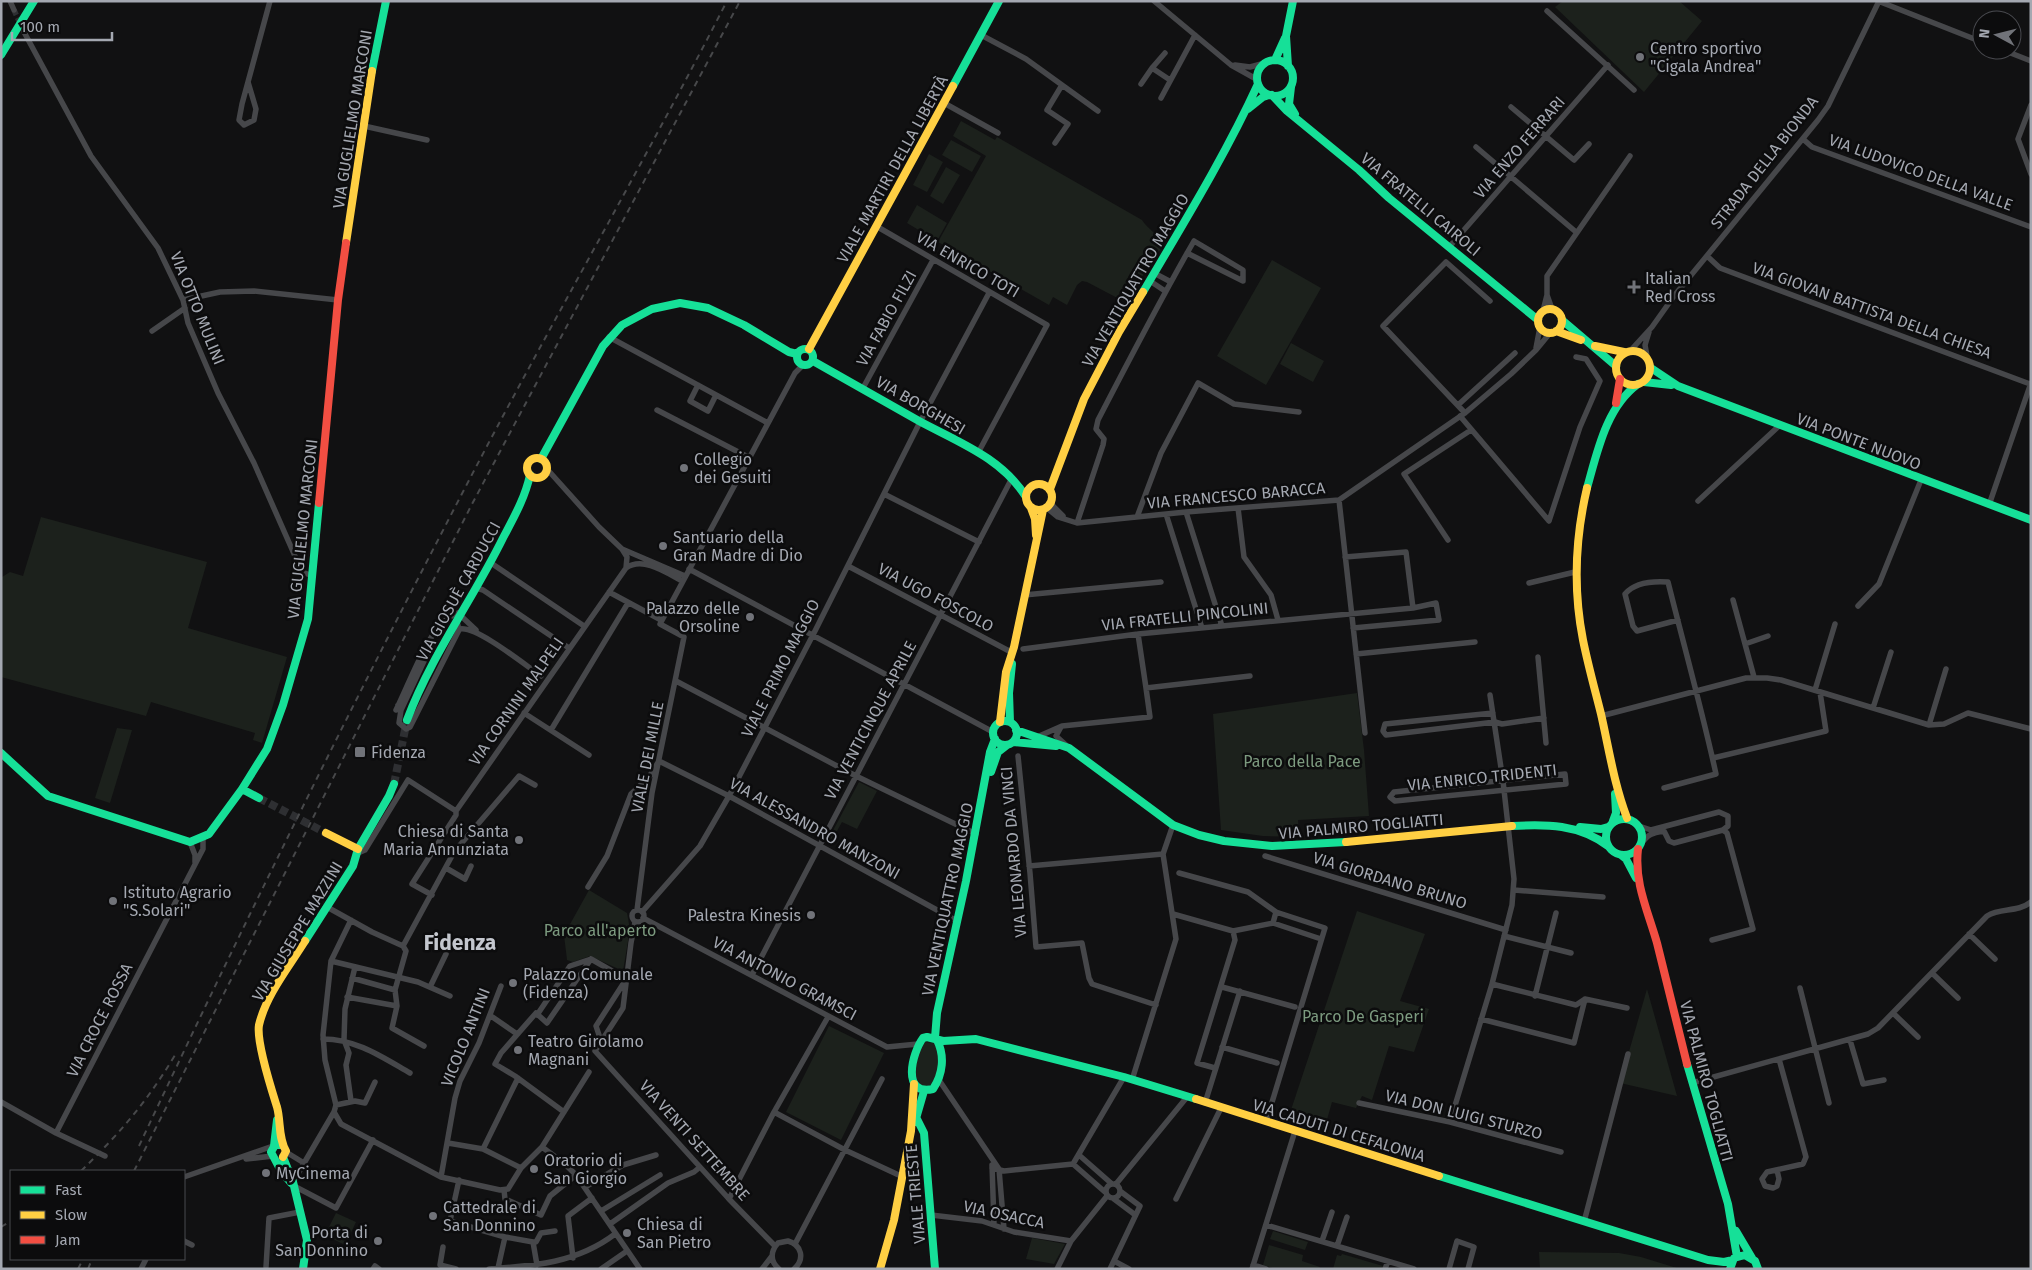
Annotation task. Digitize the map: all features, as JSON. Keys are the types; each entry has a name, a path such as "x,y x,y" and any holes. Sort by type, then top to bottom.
{"street":[{"path":"10,1 14,10"},
{"path":"1,55 34,1"},
{"path":"248,82 256,109 254,120 244,125 239,120 248,82 270,1"},
{"name":"VIA GUGLIELMO MARCONI","path":"203,838 209,834 242,789 273,738 308,619 338,300 364,126 386,1"},
{"name":"VIALE MARTIRI DELLA LIBERTÀ","path":"809,349 999,1"},
{"path":"1154,1 1231,65 1258,82 1261,88 1270,95"},
{"path":"1275,60 1286,36 1293,1"},
{"path":"1879,1 1972,38"},
{"name":"STRADA DELLA BIONDA","path":"1628,351 1652,327 1828,106 1879,1"},
{"path":"1547,11 1634,90"},
{"name":"VIA OTTO MULINI","path":"24,32 91,156 158,248 183,300 188,323 218,393 254,463 302,572 313,576"},
{"path":"981,35 1026,59 1098,111"},
{"path":"1161,98 1195,35"},
{"path":"1286,36 1288,66 1293,76 1292,82"},
{"path":"1141,84 1165,53"},
{"path":"1231,65 1250,67 1275,60 1288,66"},
{"name":"VIA VENTIQUATTRO MAGGIO","path":"911,1131 914,1084 912,1062 920,1041 932,1025 937,1012 976,834 995,726 1000,722 1002,689 1036,542 1047,507 1053,496 1050,489 1084,399 1119,332 1188,215 1245,112 1258,82 1259,71 1265,64"},
{"name":"VIA ENZO FERRARI","path":"1450,246 1608,65"},
{"path":"1152,68 1170,80"},
{"name":"VIA VENTIQUATTRO MAGGIO","path":"1245,112 1263,97 1277,96 1287,91 1292,82"},
{"name":"VIA FRATELLI CAIROLI","path":"1292,82 1289,104 1301,121"},
{"path":"1055,143 1068,124 1047,110 1062,85"},
{"name":"VIA FRATELLI CAIROLI","path":"1270,95 1389,198 1524,308 1539,324"},
{"path":"944,103 998,133"},
{"path":"2031,105 2018,138 2031,174"},
{"path":"1511,107 1574,160 1588,144"},
{"path":"364,126 426,140"},
{"name":"VIA LUDOVICO DELLA VALLE","path":"1803,139 1812,147 2031,227"},
{"path":"1476,147 1576,232"},
{"path":"1536,350 1539,338 1539,324 1547,295 1547,276 1630,156"},
{"name":"VIA ENRICO TOTI","path":"876,226 1047,325 978,453"},
{"path":"1077,523 1103,445 1104,439 1096,429 1098,420 1194,241 1243,270 1243,281 1188,253"},
{"name":"VIA GIOVAN BATTISTA DELLA CHIESA","path":"1707,256 1720,268 2031,383"},
{"name":"VIA FABIO FILZI","path":"862,388 933,260"},
{"path":"1490,300 1446,262 1384,326 1458,405 1471,430 1549,521 1580,427 1600,381 1586,359 1576,357"},
{"path":"1154,273 1171,282"},
{"path":"1150,281 1166,291"},
{"path":"183,300 220,292 254,291 338,300"},
{"name":"VIALE PRIMO MAGGIO","path":"636,922 640,922 641,914 700,846 730,796 920,422 990,293"},
{"path":"1547,295 1552,309 1559,313 1562,320 1616,366"},
{"path":"542,458 573,402 600,347 634,316 665,305 685,303 697,305 718,312 789,352 797,354"},
{"path":"152,331 184,308"},
{"path":"1524,308 1543,311 1552,309"},
{"path":"1553,332 1561,326 1562,320"},
{"path":"1539,324 1544,332 1553,332 1592,344 1642,352 1647,356 1650,368 1647,378 1630,389 1621,398 1614,410"},
{"name":"STRADA DELLA BIONDA","path":"1647,356 1646,340 1652,327"},
{"name":"VIA FRANCESCO BARACCA","path":"1047,507 1058,517 1077,523 1338,500 1463,415 1536,350 1553,332"},
{"path":"609,337 768,422"},
{"path":"609,592 660,622 795,373 803,365 810,364 813,361 813,354 809,349 801,350 797,354 797,360 803,365"},
{"path":"1628,351 1617,360 1616,366 1620,379 1614,410 1584,494 1576,550 1575,572 1581,630 1615,782 1627,818 1640,826 1652,830 1718,812 1728,816 1726,830 1753,929 1712,940"},
{"path":"1458,405 1515,353"},
{"name":"VIA BORGHESI","path":"813,361 978,453 1012,478 1030,487"},
{"name":"VIA PONTE NUOVO","path":"1650,368 1678,386 1921,480 2031,520"},
{"name":"VIA PONTE NUOVO","path":"1620,379 1628,384 1641,383 1678,386"},
{"path":"1989,505 2031,383"},
{"path":"1137,517 1161,453 1198,384 1234,404 1299,412"},
{"path":"698,385 690,402 708,411 716,395"},
{"path":"657,410 748,457"},
{"path":"1698,501 1780,425"},
{"path":"1448,540 1404,474 1471,430"},
{"path":"542,458 536,458 528,463 527,470 530,475 539,478 545,474 547,469"},
{"path":"542,458 546,463 547,469 599,527 622,549 627,557 626,568"},
{"name":"VIA VENTIQUATTRO MAGGIO","path":"1042,484 1048,480 1058,466"},
{"name":"VIA GIOSUÈ CARDUCCI","path":"407,720 418,693 491,563 526,493 530,475"},
{"name":"VIA BORGHESI","path":"1012,478 1023,490 1026,497"},
{"name":"VIA VENTICINQUE APRILE","path":"752,975 1012,478"},
{"path":"1858,606 1880,584 1921,480"},
{"path":"1026,497 1030,487 1042,484 1050,489"},
{"path":"884,494 979,542"},
{"name":"VIA VENTIQUATTRO MAGGIO","path":"1026,497 1035,519 1036,542"},
{"path":"1338,500 1365,733"},
{"path":"1031,508 1047,507"},
{"path":"1238,508 1244,556 1271,595 1278,620"},
{"path":"1186,512 1222,626"},
{"path":"1166,514 1202,628"},
{"path":"622,549 684,578"},
{"path":"1345,557 1406,552 1413,608"},
{"path":"491,563 584,626"},
{"path":"626,568 634,564 643,564 684,578"},
{"name":"VIA UGO FOSCOLO","path":"848,566 940,616 1012,650"},
{"name":"VIA CORNINI MALPELI","path":"432,895 412,884 456,815 456,810 626,568"},
{"path":"689,569 905,684 994,735 1003,745 1011,743 1066,747"},
{"path":"1529,583 1575,572"},
{"path":"1664,788 1716,774 1713,758 1678,620 1668,582 1655,581 1631,587 1625,594 1632,626 1637,631 1678,620"},
{"path":"1024,595 1161,582"},
{"path":"476,588 483,590 569,648"},
{"path":"1733,600 1754,677"},
{"path":"551,730 628,603"},
{"name":"VIA FRATELLI PINCOLINI","path":"1022,649 1138,634 1413,608 1436,603 1439,620 1353,628"},
{"path":"460,619 410,727 406,729 399,724 398,708 435,633 442,623 454,614 541,676"},
{"path":"460,619 467,628 481,635"},
{"name":"VIALE DEI MILLE","path":"636,922 632,916 641,914 652,793 684,637 660,622"},
{"path":"1713,758 1826,732 1818,691 1835,624"},
{"path":"1037,737 1062,726 1150,717 1138,634"},
{"path":"1745,644 1768,636"},
{"path":"1356,654 1475,642"},
{"name":"VIA VENTIQUATTRO MAGGIO","path":"1010,722 1009,693 1012,650"},
{"path":"1873,708 1891,652"},
{"path":"1538,656 1546,743"},
{"path":"1929,725 1946,669"},
{"path":"1146,688 1250,676"},
{"path":"1601,716 1754,677 1781,680 1929,725 1944,724 1968,713 2031,729"},
{"path":"676,681 856,776 976,834"},
{"path":"1450,1122 1492,984 1514,890 1503,781 1490,695"},
{"path":"524,713 589,755"},
{"path":"1493,713 1385,724 1383,731 1386,736 1495,722 1502,724 1544,718"},
{"path":"1000,722 1010,722 1016,730"},
{"path":"1062,726 1058,731 1057,738 1066,747"},
{"name":"VIA VENTIQUATTRO MAGGIO","path":"984,791 998,752 1011,743 1016,736 1016,730"},
{"name":"VIA PALMIRO TOGLIATTI","path":"1016,730 1066,747 1173,825 1208,837 1240,844 1293,847 1545,824 1601,829 1627,818"},
{"path":"1,753 48,796 190,842 203,838"},
{"name":"VIA LEONARDO DA VINCI","path":"1018,756 1030,866 1036,947 1082,943 1092,984 1156,1004"},
{"path":"588,887 606,856 631,794 649,777 659,761"},
{"name":"VIA ALESSANDRO MANZONI","path":"659,761 730,796 957,921"},
{"name":"VIA ENRICO TRIDENTI","path":"1565,774 1566,784 1394,801 1390,797 1394,792 1503,781 1565,774"},
{"path":"403,946 454,852 477,823 519,776 535,785"},
{"path":"326,833 358,851 365,850 408,780 456,810"},
{"path":"1608,846 1606,836 1616,807 1615,782"},
{"name":"VIA GIUSEPPE MAZZINI","path":"280,1149 278,1111 263,1058 260,1026 268,999 353,866 358,851 394,784"},
{"path":"641,786 652,793"},
{"path":"242,789 259,798"},
{"path":"1132,1080 1176,939 1163,854 1173,825"},
{"name":"VIA PALMIRO TOGLIATTI","path":"1640,826 1642,838 1636,860 1640,887 1692,1083 1733,1225 1735,1258 1730,1269"},
{"name":"VIA PALMIRO TOGLIATTI","path":"1570,827 1596,836 1612,850 1622,855 1626,859 1640,887"},
{"path":"1622,855 1630,854 1639,847 1647,835 1657,832 1664,831 1669,841 1674,843 1726,830"},
{"name":"VIA CROCE ROSSA","path":"56,1133 136,982 141,967 203,849 203,838"},
{"path":"190,842 196,855 195,864"},
{"path":"1030,866 1163,854"},
{"name":"VIA GIORDANO BRUNO","path":"1265,856 1547,947 1571,953"},
{"path":"446,868 465,879 471,866"},
{"path":"1179,873 1248,892 1276,912 1325,928 1266,1122"},
{"path":"1514,890 1603,897"},
{"path":"1692,1083 1868,1034 1878,1028 1987,916 1995,911 2021,908 2031,902"},
{"path":"327,907 372,932 403,946 406,951 395,990 397,1006 392,1028 424,1046"},
{"path":"1273,923 1276,912"},
{"name":"VIA ANTONIO GRAMSCI","path":"641,914 828,1017 887,1047 920,1041"},
{"path":"1173,914 1233,931 1273,923 1321,939"},
{"path":"1535,996 1556,914"},
{"path":"294,1184 334,1112 336,1105 325,1060 323,1039 331,961 351,920"},
{"path":"601,1041 623,1008 631,943 636,922"},
{"path":"1215,1068 1197,1063 1236,940 1233,931"},
{"path":"1969,934 1995,959"},
{"path":"430,988 446,954"},
{"path":"564,1112 518,1078 495,1064 501,1053 537,1014 570,966 591,959 626,979"},
{"path":"537,1014 547,1023 591,959"},
{"path":"331,961 398,977 450,996"},
{"path":"351,1101 346,1065 349,1053 344,1040 347,997 355,967"},
{"path":"1932,973 1958,998"},
{"path":"352,978 395,990"},
{"path":"601,1041 596,1026 626,979"},
{"path":"1492,984 1576,1005 1585,999 1627,1008"},
{"name":"VICOLO ANTINI","path":"441,1177 455,1098 460,1081 480,1043 501,986"},
{"path":"1222,987 1295,1007"},
{"path":"1800,988 1829,1103"},
{"path":"1205,1103 1240,991"},
{"path":"347,997 397,1006"},
{"path":"1481,1019 1574,1043 1585,999"},
{"name":"VIA VENTIQUATTRO MAGGIO","path":"937,1012 936,1039 942,1048 939,1080"},
{"path":"1893,1013 1918,1037"},
{"path":"491,1016 517,1034"},
{"path":"729,1199 774,1112 828,1017"},
{"path":"323,1039 344,1040 364,1047 410,1073"},
{"path":"920,1041 936,1039"},
{"name":"VIA CADUTI DI CEFALONIA","path":"936,1039 960,1041 976,1039 1003,1044 1124,1077 1708,1260 1724,1262 1735,1258"},
{"path":"1850,1040 1862,1084 1884,1080"},
{"name":"VIA VENTI SETTEMBRE","path":"601,1041 595,1051 729,1199 775,1246"},
{"path":"942,1056 948,1048 960,1041"},
{"path":"1222,1047 1277,1063"},
{"path":"1584,1222 1628,1054"},
{"path":"1776,1170 1803,1164 1806,1157 1779,1059"},
{"path":"334,1112 341,1124 441,1177 504,1190 508,1189 521,1168 542,1147 589,1072"},
{"path":"1073,1164 1124,1077"},
{"path":"483,1149 518,1078"},
{"path":"795,1244 882,1079"},
{"path":"914,1084 919,1090 924,1091 933,1089 939,1080 989,1153 995,1169 1004,1229"},
{"path":"336,1105 351,1101 365,1103 375,1082"},
{"path":"880,1269 894,1220 911,1131 917,1119 924,1091"},
{"path":"1057,1269 1071,1241 1106,1194 1106,1188 1114,1184 1187,1098"},
{"path":"1,1102 56,1133 105,1156"},
{"name":"VIA DON LUIGI STURZO","path":"1359,1103 1450,1122 1561,1152"},
{"path":"1176,1200 1222,1108"},
{"path":"774,1112 845,1150 902,1177"},
{"name":"VIALE TRIESTE","path":"917,1119 924,1133 935,1269"},
{"path":"1266,1269 1253,1267 1295,1131"},
{"path":"274,1157 281,1171 294,1184 336,1208 373,1140"},
{"path":"448,1143 483,1149 521,1168"},
{"path":"542,1147 576,1175 640,1269"},
{"path":"185,1179 239,1159 280,1149 304,1163"},
{"path":"239,1159 274,1157 280,1149"},
{"path":"280,1149 294,1184 307,1240 303,1269"},
{"path":"584,1187 623,1165 656,1155"},
{"path":"1079,1156 1140,1206 1134,1214 1110,1269"},
{"path":"995,1169 1004,1170 1073,1164 1106,1194 1134,1214"},
{"path":"610,1224 668,1183 694,1172 700,1167"},
{"path":"994,1224 995,1169"},
{"path":"601,1211 660,1172 668,1183"},
{"path":"504,1190 505,1199 541,1215 550,1196 576,1175"},
{"path":"459,1180 450,1221 533,1242 536,1242 541,1233 555,1231"},
{"path":"1114,1199 1118,1197 1120,1191"},
{"path":"573,1258 568,1216 592,1198"},
{"path":"266,1267 269,1218 300,1212"},
{"path":"1322,1241 1332,1212"},
{"name":"VIA OSACCA","path":"932,1215 982,1221 1004,1229 1071,1241"},
{"path":"1337,1246 1347,1217"},
{"path":"1266,1225 1414,1269"},
{"name":"VIA PALMIRO TOGLIATTI","path":"1733,1225 1758,1268"},
{"path":"489,1269 537,1265 573,1258 604,1243 615,1234"},
{"path":"498,1268 505,1236"},
{"path":"762,1269 772,1256 775,1246 785,1241 795,1244 800,1249 802,1256 797,1268"},
{"path":"1449,1269 1457,1241 1474,1247 1468,1269"},
{"path":"185,1242 192,1245"},
{"path":"533,1242 537,1265"},
{"path":"443,1247 440,1265 456,1269"},
{"path":"601,1269 627,1251"},
{"path":"1735,1258 1745,1255 1753,1258"},
{"path":"772,1256 774,1263 779,1269"},
{"path":"1114,1260 1129,1269"},
{"name":"VIA CADUTI DI CEFALONIA","path":"1708,1260 1724,1269"},
{"path":"1385,1269 1388,1261"}],"green space":[{"name":"Centro sportivo \"Cigala Andrea\"","path":"1563,1 1679,1 1702,21 1644,92 1555,7"},
{"path":"961,121 995,140 997,137 1142,220 1157,236 1162,242 1160,250 1125,302 1082,281 1077,285 1067,305 1053,297 1049,305 938,242 986,156 953,136"},
{"path":"951,140 981,156 972,172 942,155"},
{"path":"929,154 943,162 927,192 913,185"},
{"path":"946,167 960,175 943,204 930,196"},
{"path":"917,205 947,223 937,241 907,223"},
{"path":"1272,260 1321,288 1266,385 1217,356"},
{"path":"1291,343 1324,361 1313,382 1280,364"},
{"path":"41,517 207,562 188,628 287,657 262,743 253,740 255,733 151,702 146,716 1,677 1,579 10,572 23,576"},
{"name":"Parco della Pace","path":"1357,693 1369,816 1298,820 1299,837 1263,836 1221,830 1213,714"},
{"path":"117,728 132,730 110,803 95,798"},
{"path":"859,782 877,791 857,829 842,822 832,840 829,838"},
{"name":"Parco all'aperto","path":"589,890 627,913 630,929 623,971 590,956 573,962 567,960 564,935"},
{"name":"Parco De Gasperi","path":"1357,911 1425,934 1400,1001 1429,1009 1414,1052 1389,1046 1372,1100 1362,1096 1356,1108 1332,1102 1324,1130 1288,1119"},
{"path":"1647,989 1677,1096 1620,1083"},
{"path":"829,1026 884,1053 841,1140 786,1112"},
{"path":"925,1042 935,1043 939,1062 933,1082 929,1086 923,1087 916,1077 915,1065"},
{"path":"336,1213 356,1222 345,1245 325,1235"},
{"path":"1273,1231 1308,1242 1305,1250 1270,1239"},
{"path":"1032,1238 1065,1244 1054,1264 1026,1259"},
{"path":"1269,1245 1303,1255 1302,1261 1320,1267 1319,1269 1275,1269 1263,1265"},
{"path":"1539,1252 1619,1253 1641,1257 1680,1269 1540,1269"},
{"path":"1342,1254 1383,1266 1382,1269 1333,1269 1337,1255 1341,1256"}],"tunnel":[{"path":"14,10 24,32"},
{"path":"394,784 407,720"},
{"path":"259,798 326,833"}],"railway":[{"path":"139,1146 266,881 397,619 487,446 727,1"},
{"path":"135,1170 471,506 740,1"},
{"path":"82,1170 132,1117 154,1088 175,1055"},
{"path":"1,1227 10,1222"},
{"path":"78,1269 82,1260"},
{"path":"88,1269 92,1260"}],"traffic: fast":[{"path":"1,55 34,1"},
{"path":"372,71 386,1"},
{"path":"953,86 999,1"},
{"path":"1288,66 1286,36 1293,1"},
{"path":"1275,60 1285,38"},
{"path":"1275,60 1287,66 1293,78 1287,90 1275,96 1263,90 1257,78 1263,66 1275,60"},
{"path":"1143,292 1218,164 1258,84"},
{"path":"1291,87 1289,104 1295,114"},
{"path":"1248,109 1263,97 1269,95"},
{"path":"1272,95 1287,111 1359,170 1389,198 1538,320"},
{"path":"541,459 603,346 622,325 652,309 680,303 708,308 744,325 789,352 797,354"},
{"path":"1562,320 1616,366"},
{"path":"802,349 808,349 813,354 813,357 811,363 802,365 797,360 797,354 802,349"},
{"path":"813,361 978,452 1005,472 1026,497"},
{"path":"1651,368 1678,386 2031,520"},
{"path":"1644,382 1671,385"},
{"path":"1587,488 1599,446 1610,418 1627,394 1638,384"},
{"path":"407,720 440,650 515,515 530,475"},
{"path":"1,753 48,796 190,842 209,834 242,789 267,749 283,705 308,619 319,503"},
{"path":"1010,722 1009,693 1012,664"},
{"path":"1005,721 1010,722 1016,728 1017,733 1016,738 1010,744 1005,745 1000,744 994,738 993,733 994,728 1000,722 1005,721"},
{"path":"1016,730 1069,748 1173,825 1199,835 1224,841 1272,846 1346,842"},
{"path":"935,1038 937,1013 966,881 990,752 995,739"},
{"path":"1013,742 1056,746"},
{"path":"991,772 998,752 1007,745"},
{"path":"305,941 353,866 358,849 394,784"},
{"path":"242,789 259,798"},
{"path":"1613,821 1616,813 1615,794"},
{"path":"1624,819 1631,820 1637,824 1641,830 1642,837 1641,844 1637,850 1631,854 1624,855 1617,854 1611,850 1607,844 1606,837 1607,830 1611,824 1617,820 1624,819"},
{"path":"1512,826 1537,825 1574,829 1586,833 1608,846"},
{"path":"1580,827 1601,829 1608,827"},
{"path":"1621,855 1626,859 1636,878"},
{"path":"937,1040 942,1059 941,1071 933,1089 923,1089 916,1086 912,1072 915,1053 923,1038 927,1037 943,1041 976,1039 1124,1077 1196,1099"},
{"path":"1687,1064 1728,1204 1737,1257"},
{"path":"915,1122 924,1091"},
{"path":"917,1119 924,1133 935,1269"},
{"path":"274,1146 277,1120"},
{"path":"282,1145 275,1145 271,1152 281,1171 291,1183"},
{"path":"283,1157 293,1182 307,1240 303,1269"},
{"path":"1439,1176 1708,1260 1724,1262 1733,1260"},
{"path":"1736,1231 1752,1258"},
{"path":"1730,1269 1734,1258 1745,1255 1755,1261 1758,1269"}],"traffic: slow":[{"path":"346,243 372,71"},
{"path":"809,349 953,86"},
{"path":"1050,489 1084,399 1119,332 1143,292"},
{"path":"1550,309 1559,312 1562,321 1559,330 1550,333 1541,330 1538,321 1541,312 1550,309"},
{"path":"1556,331 1581,340"},
{"path":"1595,346 1624,352"},
{"path":"1633,351 1640,352 1645,356 1649,361 1650,368 1649,375 1645,380 1640,384 1633,385 1626,384 1621,380 1617,375 1616,368 1617,361 1621,356 1626,352 1633,351"},
{"path":"537,458 544,461 547,468 544,475 537,478 530,475 527,468 530,461 537,458"},
{"path":"1039,484 1048,488 1052,497 1048,506 1039,510 1030,506 1026,497 1030,488 1039,484"},
{"path":"1587,488 1578,545 1577,583 1580,621 1615,779 1627,818"},
{"path":"1031,508 1035,519 1036,535"},
{"path":"1000,722 1006,672 1014,647 1043,510"},
{"path":"1346,842 1512,826"},
{"path":"326,833 358,849"},
{"path":"283,1157 286,1151 283,1146 277,1107 262,1053 259,1025 272,992 305,941"},
{"path":"880,1269 894,1220 911,1131 914,1084"},
{"path":"1196,1099 1439,1176"}],"traffic: jam":[{"path":"319,503 338,300 346,243"},
{"path":"1616,403 1620,379"},
{"path":"1638,849 1637,861 1640,885 1657,943 1687,1064"}],"place":[{"name":"Centro sportivo \"Cigala Andrea\"","path":"1640,57"},
{"name":"Italian Red Cross","path":"1634,287"},
{"name":"Collegio dei Gesuiti","path":"684,468"},
{"name":"Santuario della Gran Madre di Dio","path":"663,546"},
{"name":"Palazzo delle Orsoline","path":"750,617"},
{"name":"Fidenza","path":"360,752"},
{"name":"Chiesa di Santa Maria Annunziata","path":"519,840"},
{"name":"Istituto Agrario \"S.Solari\"","path":"113,901"},
{"name":"Palestra Kinesis","path":"811,915"},
{"name":"Palazzo Comunale (Fidenza)","path":"513,983"},
{"name":"Teatro Girolamo Magnani","path":"518,1050"},
{"name":"Oratorio di San Giorgio","path":"534,1169"},
{"name":"MyCinema","path":"266,1173"},
{"name":"Cattedrale di San Donnino","path":"433,1216"},
{"name":"Chiesa di San Pietro","path":"627,1233"},
{"name":"Porta di San Donnino","path":"378,1241"}],"district":[{"name":"Fidenza","path":"460,943"}]}
